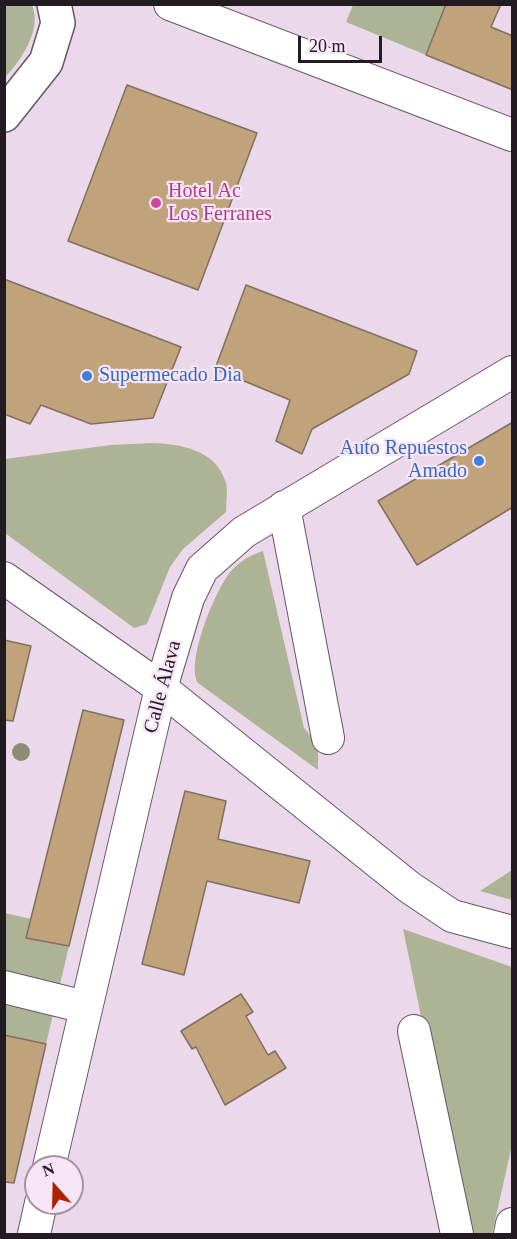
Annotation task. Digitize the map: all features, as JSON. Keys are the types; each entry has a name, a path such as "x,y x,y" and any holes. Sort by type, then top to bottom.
{"main road":[{"path":"4,115 46,62 58,23 54,4"}],"street":[{"path":"170,4 513,135"},
{"name":"Calle Álava","path":"52,1155 161,688 188,597 202,569 243,532 513,372"},
{"path":"284,507 328,738"},
{"path":"4,578 161,688 409,887 452,916 513,932"},
{"path":"4,987 85,1007"},
{"path":"414,1031 457,1234"},
{"path":"34,1234 38,1215"},
{"path":"510,1234 513,1224"}],"green space":[{"path":"6,5 32,5 34,24 29,44 5,77"},
{"path":"353,5 447,5 426,55 346,22"},
{"path":"151,443 185,447 206,456 214,463 226,483 226,512 183,549 170,567 147,624 134,628 5,533 5,459 111,445"},
{"path":"263,551 304,728 318,745 318,770 198,683 195,673 204,625 225,579 235,566 246,558"},
{"path":"512,870 512,900 480,891"},
{"path":"5,913 31,919 27,938 69,946 46,1044 5,1035"},
{"path":"403,929 512,967 512,1145 492,1234 466,1234"}],"building":[{"path":"446,4 501,4 491,27 513,36 513,90 426,55"},
{"name":"Hotel Ac Los Ferranes","path":"127,85 257,133 198,290 68,241"},
{"name":"Supermecado Dia","path":"4,279 181,347 153,418 91,424 41,405 30,424 4,414"},
{"path":"246,285 417,351 409,374 312,429 302,454 276,441 290,400 215,369"},
{"name":"Auto Repuestos Amado","path":"513,422 513,507 417,565 378,501"},
{"path":"4,640 31,646 13,721 4,720"},
{"path":"83,710 124,720 69,946 26,938"},
{"path":"185,791 226,801 218,839 310,861 299,903 207,881 184,975 142,964"},
{"path":"241,994 253,1012 246,1016 268,1055 275,1051 286,1068 225,1105 196,1047 192,1049 181,1031"},
{"path":"4,1035 46,1044 14,1183 4,1182"}],"place":[{"name":"Hotel Ac Los Ferranes","path":"156,203"},
{"name":"Supermecado Dia","path":"87,376"},
{"name":"Auto Repuestos Amado","path":"479,461"}]}
